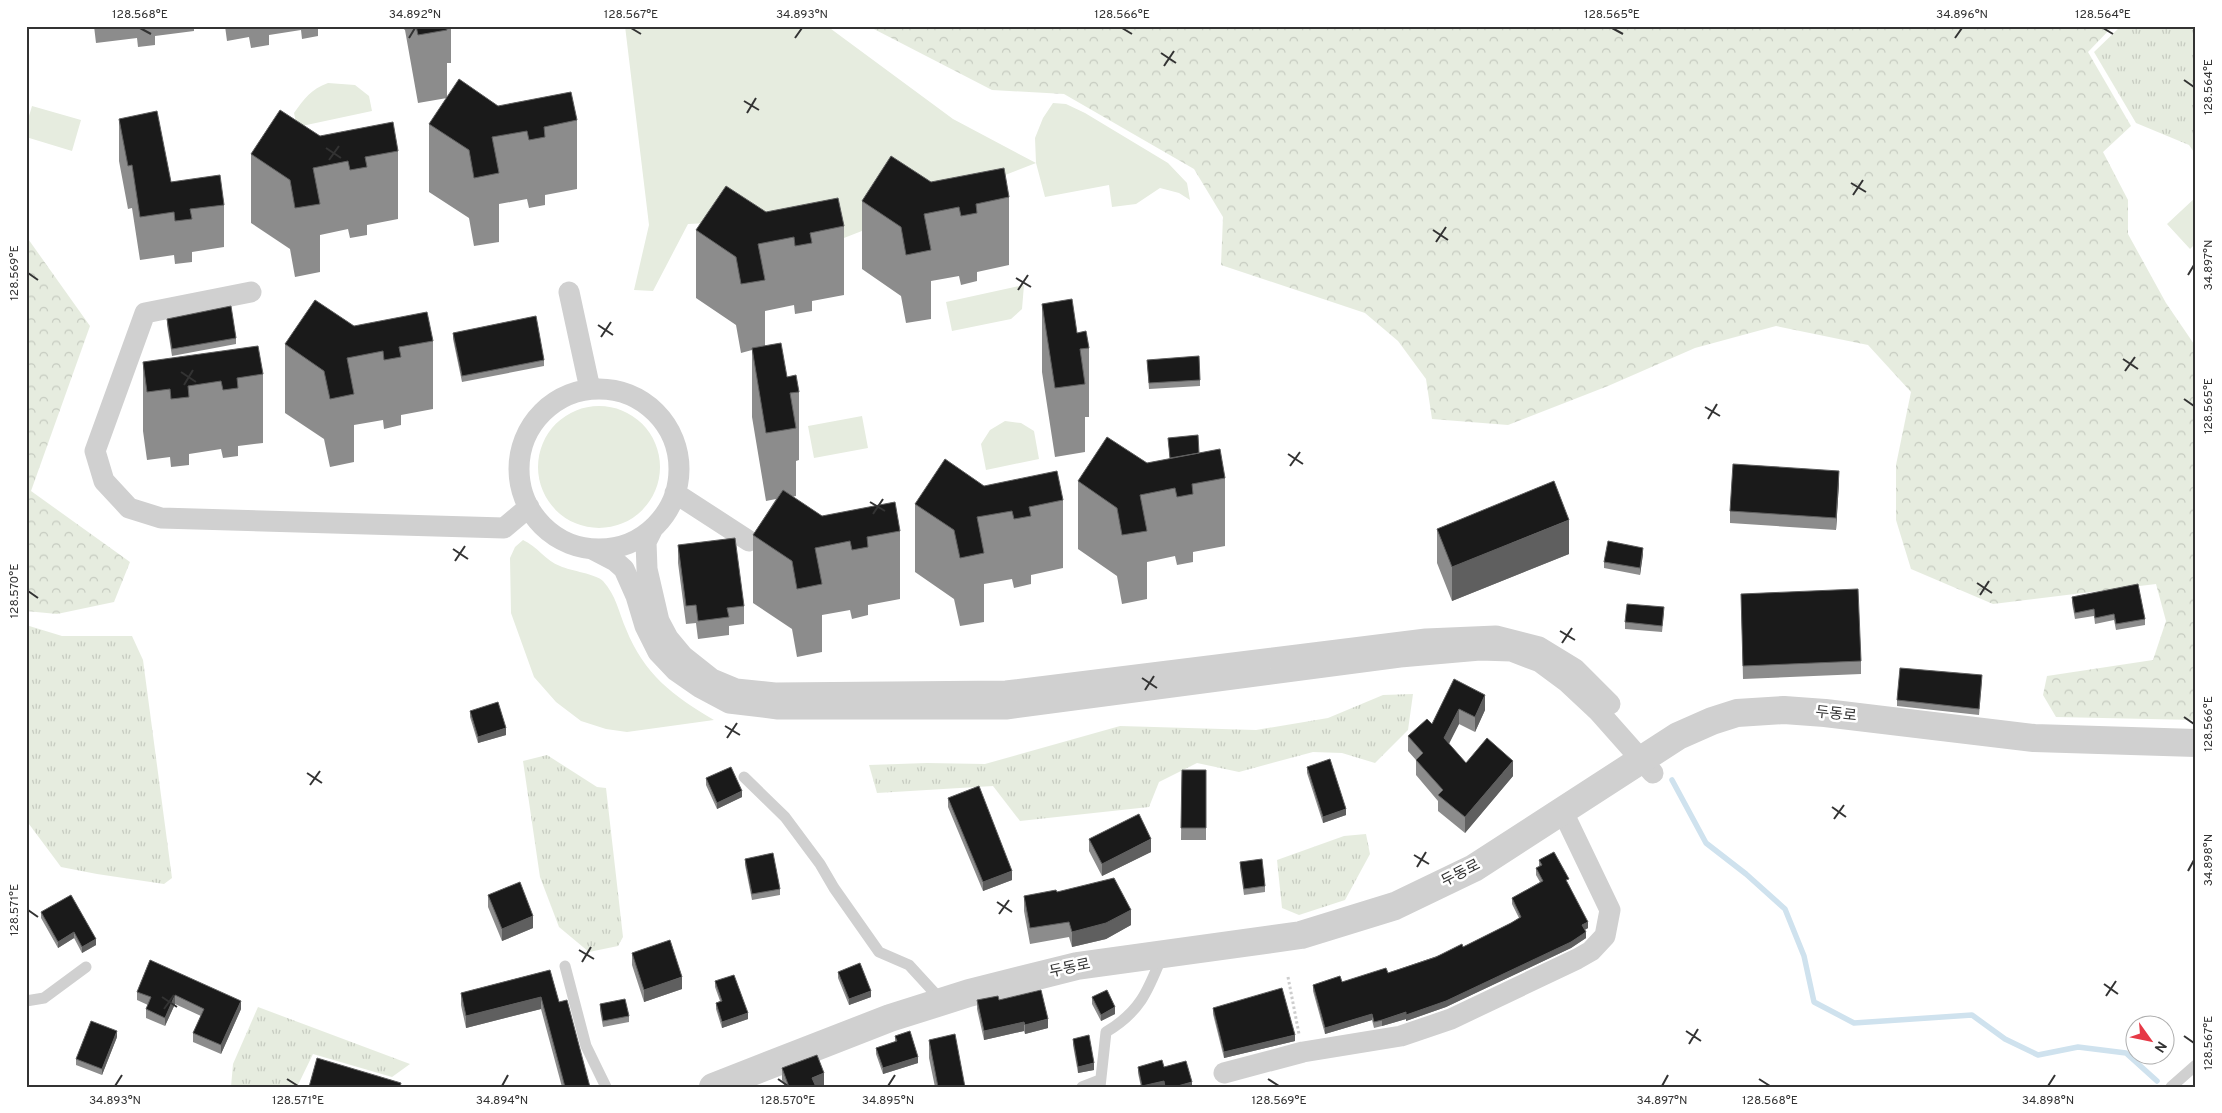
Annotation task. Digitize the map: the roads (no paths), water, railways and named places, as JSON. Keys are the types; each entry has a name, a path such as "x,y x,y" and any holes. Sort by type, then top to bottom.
{"street":[{"path":"251,292 145,313 95,451 104,481 129,508 161,518 504,528 528,507"},
{"path":"569,292 590,389"},
{"path":"590,389 617,390 642,400 662,417 675,441 680,467 675,494 667,512 653,528 646,542 647,569 659,621 668,638 683,656 712,678 736,689 775,693 1006,691 1426,639 1496,636 1538,647 1575,669 1654,762 1567,682 1540,662 1511,652 1480,650 1414,656 1006,709 778,710 729,703 699,687 676,671 658,652 645,626 636,596 624,569 615,561 592,549 567,542 545,528 528,507 520,483 520,456 528,432 543,411 565,396 590,389"},
{"path":"675,494 749,541"},
{"path":"592,549 614,548 635,540 653,528"},
{"name":"두동로","path":"713,1087 890,1018 1160,961 1301,949 1399,923 1481,884 1566,819 1654,762 1678,736 1712,721 1738,713 1784,710 1825,713 2034,738 2196,743"},
{"name":"두동로","path":"1654,762 1724,736 1751,731 1780,729 1836,731 2037,755 2196,760"},
{"path":"1224,1072 1303,1052 1401,1036 1451,1019 1561,968 1591,951 1605,936 1610,910 1566,819"},
{"name":"두동로","path":"741,1087 946,1006"}],"lane":[{"path":"744,777 785,817 820,864 834,888 879,952 908,965 946,1006"},
{"path":"1082,1087 1100,1084 1106,1032 1124,1021 1148,993 1160,961"},
{"path":"565,966 586,1046 606,1087"},
{"path":"26,1001 44,998 86,967"},
{"path":"2171,1087 2196,1065"}],"waterway":[{"path":"1672,780 1706,843 1746,874 1785,909 1804,956 1814,1002 1854,1023 1972,1015 2005,1039 2038,1055 2078,1047 2126,1053 2157,1081"}]}
